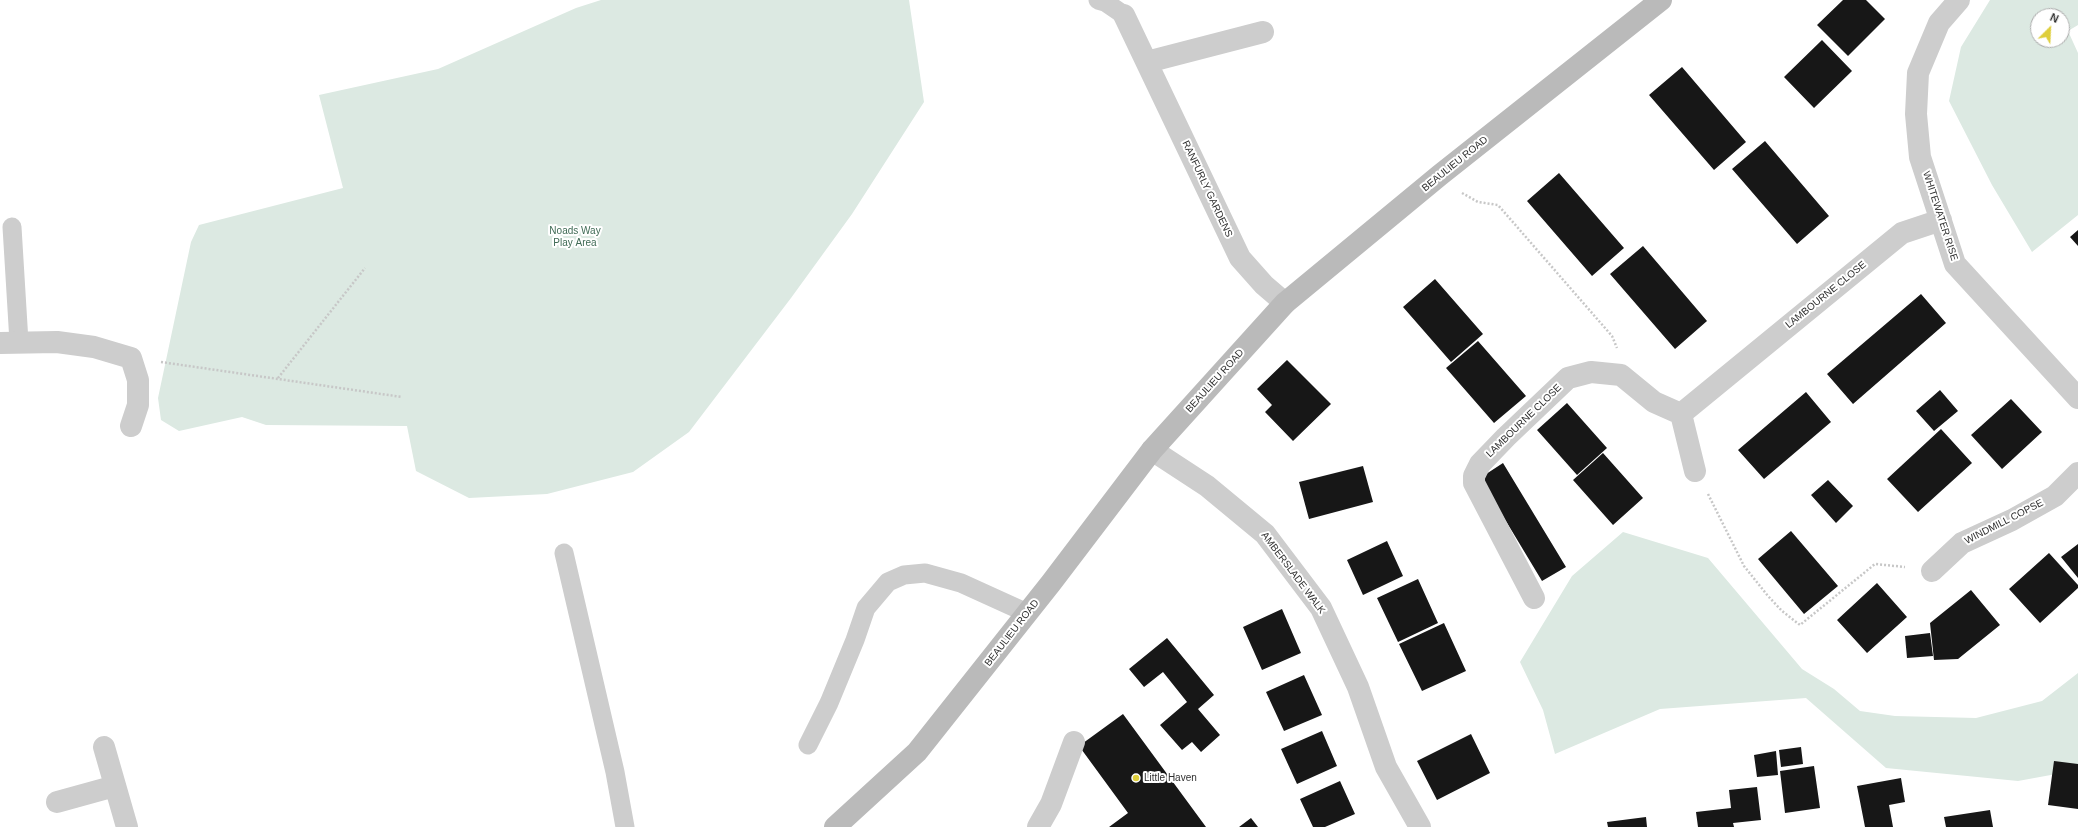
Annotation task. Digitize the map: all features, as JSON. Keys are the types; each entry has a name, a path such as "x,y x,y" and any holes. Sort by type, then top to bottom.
{"street":[{"name":"BEAULIEU ROAD","path":"835,827 917,752 1027,613 1152,450 1285,303 1440,175 1661,0"},
{"name":"WHITEWATER RISE","path":"1959,0 1938,23 1918,73 1916,114 1920,157 1955,264 2078,398"},
{"name":"RANFURLY GARDENS","path":"1124,16 1240,258 1264,285 1285,303"},
{"path":"1147,62 1263,32"},
{"name":"LAMBOURNE CLOSE","path":"1681,414 1902,233 1941,220"},
{"path":"10,342 64,343 94,347 131,358 138,380 138,405 131,426"},
{"name":"LAMBOURNE CLOSE","path":"1534,598 1474,483 1474,476 1480,464 1568,378 1591,372 1621,375"},
{"path":"1621,375 1654,402 1681,414 1694,471"},
{"name":"AMBERSLADE WALK","path":"1152,450 1207,486 1265,534 1321,608 1358,686 1386,767 1420,827"},
{"name":"WINDMILL COPSE","path":"1932,571 1962,543 2012,520 2055,496 2078,473"},
{"path":"1038,827 1050,804 1074,742"},
{"path":"104,747 127,827"},
{"path":"57,802 115,786"}],"lane":[{"path":"1098,0 1105,2 1124,16"},
{"path":"10,342 12,227"},
{"path":"564,553 615,772 625,827"},
{"path":"808,745 829,704 856,640 866,608 888,582 904,575 926,573 962,583 1027,613"}],"path":[{"path":"1440,175 1451,187 1478,202 1498,205 1612,336 1621,358 1621,375"},
{"path":"277,378 365,268"},
{"path":"131,358 402,397"},
{"path":"1694,471 1744,566 1782,611 1800,625 1875,564 1893,564 1932,571"}],"green space":[{"name":"Noads Way Play Area","path":"601,0 909,0 924,102 852,214 791,298 689,432 633,472 547,494 469,498 416,471 407,426 266,425 242,417 179,431 161,420 158,398 191,242 199,225 343,188 319,95 438,69 576,8"},
{"path":"1990,0 2078,0 2078,25 2070,30 2070,8 2030,8 2030,48 2070,48 2070,35 2078,53 2078,215 2032,252 1992,185 1949,101 1961,47"},
{"path":"1623,532 1708,558 1802,669 1834,689 1860,711 1895,716 1976,718 2042,701 2078,673 2078,770 2018,781 1886,768 1806,698 1660,709 1555,754 1543,710 1520,662 1572,576"}],"building":[{"path":"1843,0 1866,0 1885,19 1848,56 1817,25"},
{"path":"1822,40 1852,71 1814,108 1784,77"},
{"path":"1682,67 1746,142 1714,170 1649,95"},
{"path":"1765,141 1829,216 1797,244 1732,169"},
{"path":"1559,173 1624,248 1592,276 1527,201"},
{"path":"2078,230 2078,246 2070,237"},
{"path":"1643,246 1707,321 1675,349 1610,274"},
{"path":"1435,279 1483,334 1451,362 1403,307"},
{"path":"1921,294 1946,323 1853,404 1827,374"},
{"path":"1478,341 1526,396 1494,423 1446,368"},
{"path":"1287,360 1331,404 1293,441 1265,412 1272,405 1257,389"},
{"path":"1940,390 1958,411 1934,431 1916,411"},
{"path":"1806,392 1831,422 1764,479 1738,450"},
{"path":"2011,399 2042,432 2002,469 1971,435"},
{"path":"1567,403 1607,448 1577,475 1537,430"},
{"path":"1941,429 1972,463 1918,512 1887,479"},
{"path":"1603,453 1643,498 1613,525 1573,480"},
{"path":"1503,463 1566,567 1542,581 1480,478"},
{"path":"1363,466 1373,502 1309,519 1299,482"},
{"path":"1828,480 1853,506 1836,523 1811,495"},
{"path":"1791,531 1838,586 1804,614 1758,559"},
{"path":"1387,541 1403,576 1363,595 1347,560"},
{"path":"2078,544 2078,578 2061,557"},
{"path":"2049,553 2078,585 2078,588 2040,623 2009,589"},
{"path":"1418,579 1438,623 1398,642 1377,598"},
{"path":"1877,583 1907,617 1867,653 1837,620"},
{"path":"1971,590 2000,625 1958,659 1934,660 1930,623"},
{"path":"1282,609 1301,653 1262,670 1243,627"},
{"path":"1444,623 1466,671 1422,691 1399,644"},
{"path":"1930,633 1933,656 1907,658 1905,636"},
{"path":"1167,638 1214,695 1198,709 1220,735 1201,752 1192,742 1182,750 1160,725 1187,702 1163,672 1144,687 1129,669"},
{"path":"1304,675 1322,715 1284,731 1266,692"},
{"name":"Little Haven","path":"1123,714 1206,827 1109,827 1128,813 1079,746"},
{"path":"1322,731 1337,766 1297,784 1281,749"},
{"path":"1471,734 1490,773 1437,800 1417,761"},
{"path":"1801,747 1803,764 1781,767 1779,750"},
{"path":"1776,751 1778,775 1757,777 1754,755"},
{"path":"2054,761 2078,764 2078,809 2048,805"},
{"path":"1814,766 1820,808 1785,813 1780,771"},
{"path":"1901,778 1905,802 1889,805 1893,827 1865,827 1857,786"},
{"path":"1340,781 1355,814 1325,827 1313,827 1300,799"},
{"path":"1757,787 1761,820 1733,823 1734,827 1698,827 1696,812 1731,808 1729,790"},
{"path":"1990,810 1993,827 1946,827 1944,817"},
{"path":"1646,817 1647,827 1608,827 1607,822"},
{"path":"1251,818 1258,827 1239,827"}],"place":[{"name":"Little Haven","path":"1136,778"}]}
